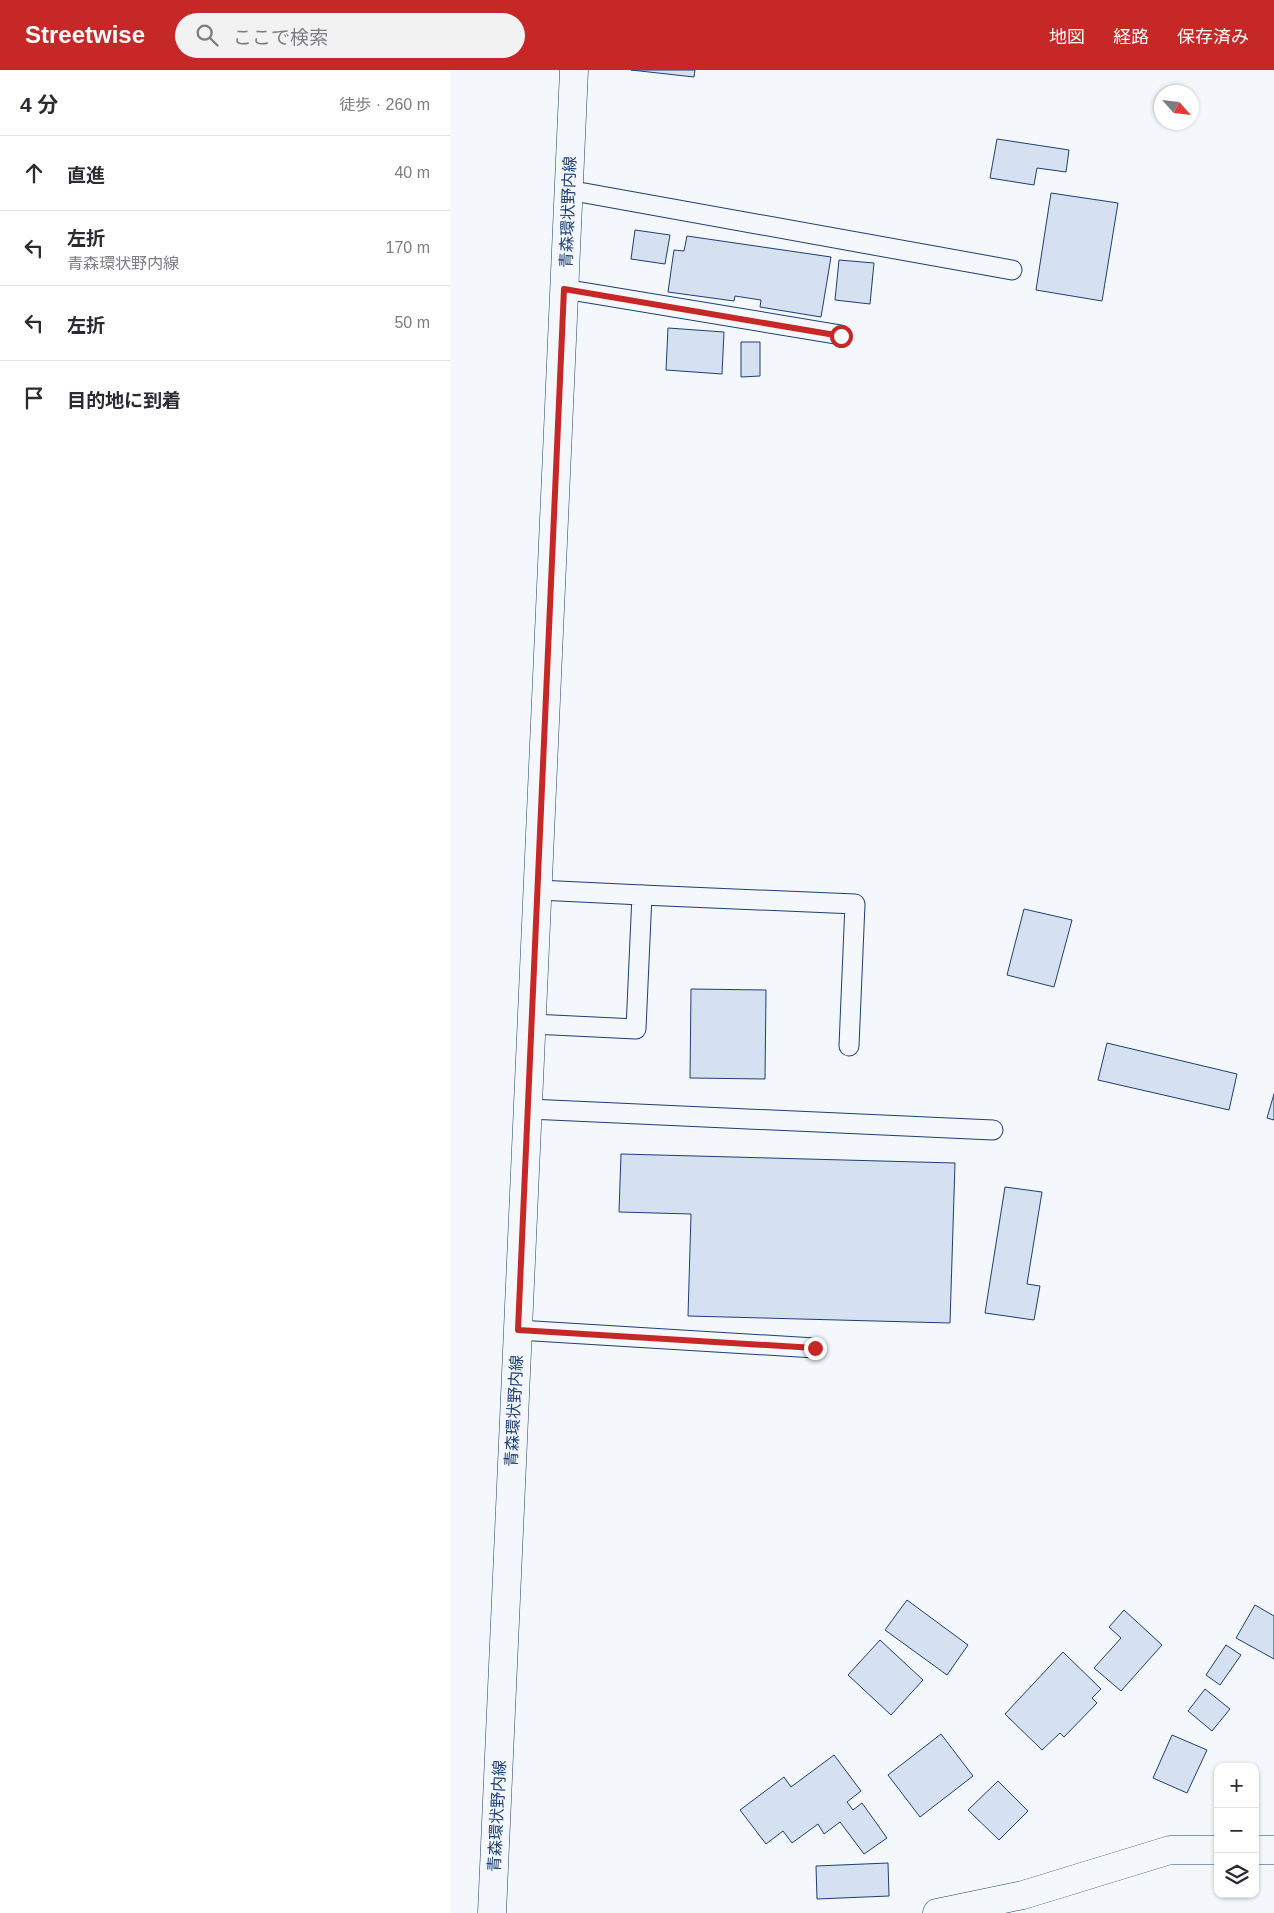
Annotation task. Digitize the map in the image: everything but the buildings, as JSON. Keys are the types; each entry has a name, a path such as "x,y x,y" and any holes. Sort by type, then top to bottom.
{"main road":[{"name":"青森環状野内線","path":"492,1913 574,70"},
{"path":"937,1913 1023,1895 1170,1850 1214,1850"},
{"path":"1259,1850 1274,1850"}],"lane":[{"path":"568,190 1012,270"},
{"path":"564,289 841,336"},
{"path":"538,890 855,904 849,1046"},
{"path":"532,1024 636,1029 642,895"},
{"path":"528,1109 993,1130"},
{"path":"518,1330 815,1348"}],"route":[{"path":"815,1348 518,1330 564,289 841,336"}]}
